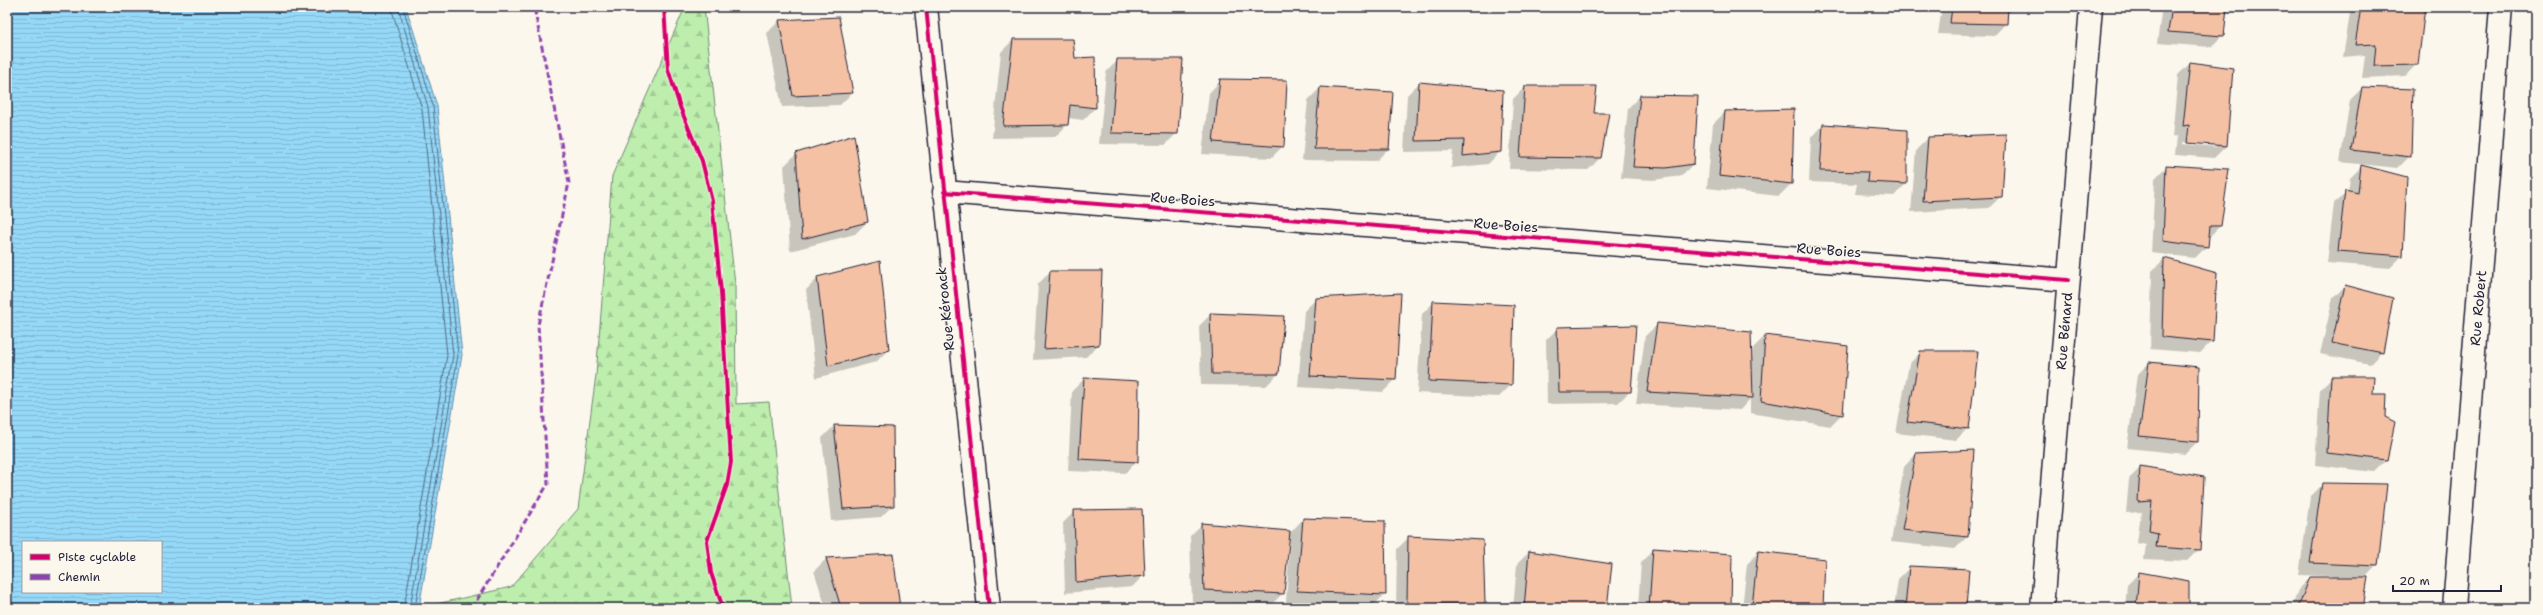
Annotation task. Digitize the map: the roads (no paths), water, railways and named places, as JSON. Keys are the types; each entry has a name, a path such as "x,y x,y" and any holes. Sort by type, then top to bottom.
{"street":[{"name":"Rue Kéroack","path":"926,7 944,192 989,608"},
{"name":"Rue Bénard","path":"2042,608 2091,7"},
{"name":"Rue Robert","path":"2454,608 2501,7"},
{"name":"Rue Boies","path":"944,192 2068,280"}],"water":[{"path":"7,7 406,7 437,106 462,355 419,608 7,608"}]}
